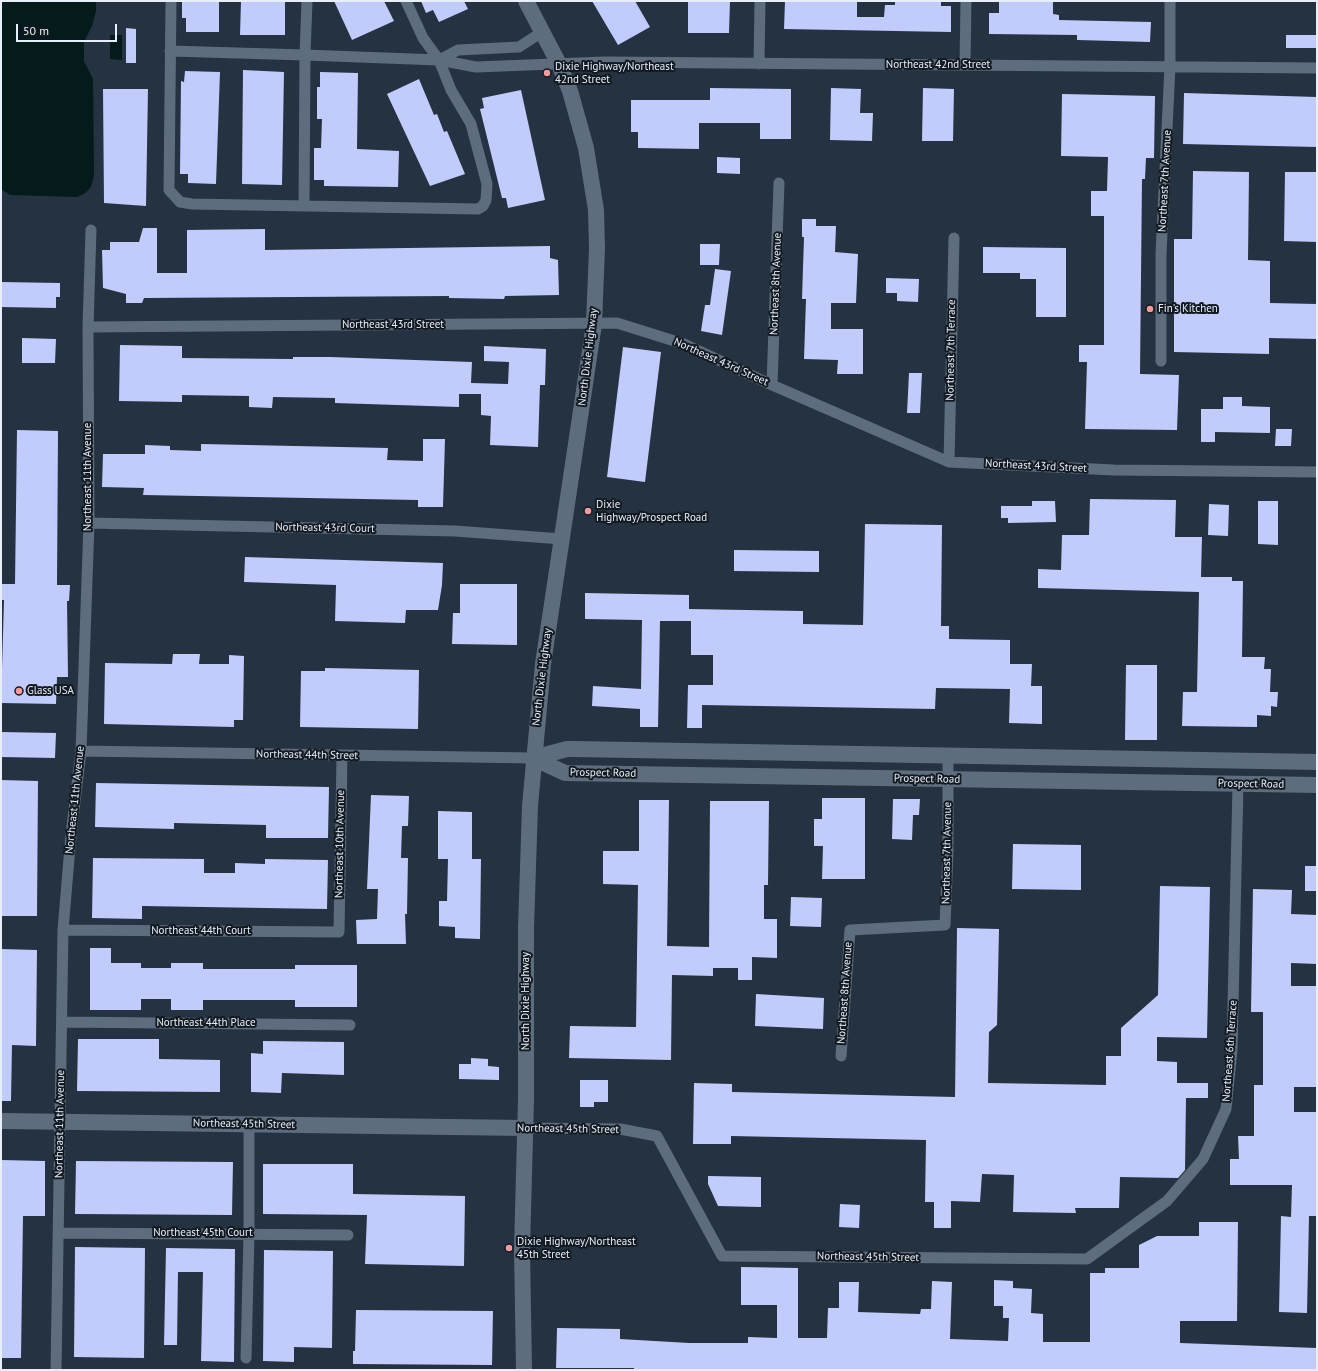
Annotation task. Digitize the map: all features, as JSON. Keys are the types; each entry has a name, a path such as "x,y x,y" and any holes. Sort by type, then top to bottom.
{"main road":[{"name":"North Dixie Highway","path":"524,1370 522,1248 525,1128 526,928 529,829 539,693 594,324 596,210 586,148 570,91 559,64 526,1"},
{"name":"Prospect Road","path":"534,758 567,749 948,757 1317,762"},
{"name":"Prospect Road","path":"534,758 566,772 1317,785"},
{"name":"Northeast 45th Street","path":"1,1121 525,1128"}],"street":[{"path":"171,1 169,190 173,197 180,202 192,204 478,209 483,206 488,193 471,124 451,90 439,60 423,38 406,1"},
{"path":"304,206 305,55 307,1"},
{"path":"759,64 760,1"},
{"path":"965,65 966,1"},
{"name":"Northeast 7th Avenue","path":"1161,361 1161,254 1170,66 1170,1"},
{"path":"439,60 458,50 519,47 542,32"},
{"name":"Northeast 42nd Street","path":"170,51 439,60 476,67 605,62 1317,68"},
{"name":"Northeast 8th Avenue","path":"772,385 779,183"},
{"name":"Northeast 11th Avenue","path":"56,1370 63,930 71,835 81,751 89,523 88,327 91,230"},
{"name":"Northeast 7th Terrace","path":"949,462 954,238"},
{"name":"Northeast 43rd Street","path":"88,327 617,324 684,344 772,385 949,462 1114,470 1317,472"},
{"name":"Northeast 43rd Court","path":"89,523 455,531 562,539"},
{"name":"Northeast 44th Street","path":"81,751 534,758"},
{"name":"Northeast 10th Avenue","path":"339,932 342,756"},
{"name":"Northeast 7th Avenue","path":"850,930 945,925 948,852 948,757"},
{"name":"Northeast 6th Terrace","path":"1087,1259 1167,1201 1203,1158 1226,1109 1232,1050 1238,784"},
{"name":"Northeast 44th Court","path":"63,930 339,932"},
{"name":"Northeast 8th Avenue","path":"840,1056 850,930"},
{"name":"Northeast 44th Place","path":"62,1022 350,1025"},
{"path":"246,1358 249,1233 249,1124"},
{"name":"Northeast 45th Street","path":"525,1128 620,1129 657,1136 722,1256 1087,1259"},
{"name":"Northeast 45th Court","path":"58,1233 249,1233 348,1235"}],"shaded area":[{"path":"1,1 96,1 96,11 92,26 84,42 84,61 93,79 94,174 88,191 77,197 10,195 1,189"},
{"path":"110,35 122,35 122,60 110,59"}],"building":[{"path":"182,1 219,1 219,32 186,32 186,18 182,18"},
{"path":"241,1 285,1 285,35 240,35"},
{"path":"334,1 384,1 394,21 352,40"},
{"path":"421,1 464,1 468,9 439,22 433,10 426,13"},
{"path":"592,1 635,1 650,27 618,45"},
{"path":"688,1 730,1 729,33 688,33"},
{"path":"785,1 857,1 857,17 884,17 885,5 895,5 895,1 941,1 941,6 951,6 951,32 784,29"},
{"path":"999,1 1053,1 1053,14 1059,15 1059,20 1151,22 1150,42 1077,40 1077,35 989,34 989,13 999,13"},
{"path":"126,28 136,29 136,63 126,63"},
{"path":"1286,35 1317,35 1317,48 1286,48"},
{"path":"243,70 284,72 282,185 242,184"},
{"path":"185,71 220,72 216,184 188,183 188,174 180,174 181,81 184,82"},
{"path":"320,72 358,73 357,149 399,151 398,187 324,186 324,180 314,180 314,148 321,148 322,119 317,119 317,87 320,87"},
{"path":"419,79 434,115 437,114 444,132 447,131 465,174 430,186 387,94"},
{"path":"710,88 791,89 791,139 760,139 760,123 699,123 699,149 638,148 638,132 631,132 631,100 710,100"},
{"path":"831,88 861,89 860,113 873,113 872,141 830,140"},
{"path":"923,88 954,89 953,141 922,141"},
{"path":"103,89 148,89 146,206 104,203"},
{"path":"521,90 545,200 508,208 506,198 502,198 480,109 484,108 482,98"},
{"path":"1184,93 1317,97 1317,147 1183,144"},
{"path":"1062,94 1155,96 1154,158 1146,158 1145,179 1142,179 1140,374 1179,375 1177,430 1085,429 1087,362 1079,362 1079,345 1104,345 1104,216 1091,216 1091,191 1107,191 1108,157 1061,156"},
{"path":"717,157 740,158 740,174 717,173"},
{"path":"1193,171 1249,172 1248,260 1270,261 1270,303 1317,304 1317,339 1269,338 1269,354 1174,352 1174,239 1192,239"},
{"path":"1285,172 1317,172 1317,242 1284,241"},
{"path":"802,219 816,219 816,226 836,226 835,252 858,254 856,303 831,303 831,329 863,329 863,374 837,374 838,360 804,359 806,299 802,299 804,237 802,237"},
{"path":"143,228 157,228 157,273 187,273 187,230 265,229 265,250 550,246 550,258 558,260 559,295 505,296 504,299 449,298 449,296 144,298 142,303 126,303 126,294 103,288 102,250 110,250 110,242 139,242"},
{"path":"700,244 720,244 719,265 700,265"},
{"path":"983,247 1066,248 1066,317 1036,317 1036,279 1020,279 1020,273 983,273"},
{"path":"715,269 731,271 722,335 701,331 705,305 710,305"},
{"path":"886,278 919,279 918,302 897,301 897,293 886,293"},
{"path":"1,282 60,283 60,297 56,297 56,308 1,307"},
{"path":"22,338 56,339 55,363 22,363"},
{"path":"120,345 182,346 182,358 293,359 293,357 330,357 472,362 471,383 508,384 509,362 484,361 484,346 546,349 545,385 540,385 538,447 490,445 491,416 481,415 481,394 459,394 459,407 335,403 335,398 273,397 272,408 249,407 249,396 182,395 182,402 119,401"},
{"path":"623,347 661,352 645,482 607,477"},
{"path":"909,373 922,373 920,413 907,413"},
{"path":"1223,397 1242,397 1242,406 1270,407 1270,433 1215,432 1215,442 1201,442 1201,409 1223,409"},
{"path":"1276,429 1292,429 1291,446 1275,446"},
{"path":"17,430 58,431 57,585 70,585 69,601 67,601 68,677 57,677 56,704 1,703 4,600 1,600 1,584 15,584"},
{"path":"423,439 445,439 443,507 418,507 418,500 143,495 144,488 102,487 103,454 145,454 145,445 170,446 170,450 201,451 201,444 388,448 387,460 423,461"},
{"path":"1090,499 1176,500 1175,537 1202,537 1201,577 1232,577 1232,581 1243,581 1242,657 1265,657 1264,669 1271,669 1270,692 1278,692 1277,707 1271,706 1271,716 1257,715 1257,727 1182,726 1183,692 1197,692 1199,592 1038,588 1038,569 1061,570 1062,535 1089,535"},
{"path":"1032,501 1055,501 1056,522 1008,523 1008,518 1001,518 1001,506 1032,506"},
{"path":"1258,501 1278,501 1278,545 1258,544"},
{"path":"1209,504 1229,505 1228,536 1208,535"},
{"path":"865,524 942,525 941,626 949,626 949,639 1010,640 1010,664 1032,664 1031,686 1042,686 1042,724 1009,723 1010,689 936,688 935,709 702,705 702,728 687,728 688,685 713,685 713,655 691,655 691,621 660,621 658,727 640,727 640,709 592,706 593,686 641,689 642,620 585,619 585,593 689,595 689,609 803,611 803,624 863,625"},
{"path":"734,550 819,551 819,572 734,571"},
{"path":"245,557 443,563 442,585 438,610 406,610 405,623 335,621 336,585 244,582"},
{"path":"460,584 517,584 517,645 452,644 453,613 460,613"},
{"path":"173,654 200,654 199,664 229,664 229,655 244,656 243,720 234,720 234,727 104,724 105,663 172,664"},
{"path":"1126,665 1157,665 1157,740 1125,740"},
{"path":"325,668 419,670 418,729 300,727 301,671 325,671"},
{"path":"1,732 56,733 55,758 1,757"},
{"path":"1,780 38,781 37,916 1,916"},
{"path":"96,783 329,787 328,838 266,838 266,825 174,823 174,829 95,827"},
{"path":"371,795 409,796 408,826 402,826 401,858 408,858 407,914 405,914 406,944 357,944 356,920 377,919 378,889 367,889"},
{"path":"822,798 865,798 865,879 822,879 823,846 814,846 814,819 822,819"},
{"path":"893,799 920,799 919,815 913,815 912,840 892,839"},
{"path":"639,800 669,800 667,946 709,947 710,801 769,801 768,885 764,885 764,919 777,919 777,958 752,957 752,980 738,980 738,968 713,968 713,976 672,975 671,1060 569,1058 570,1026 636,1027 638,885 603,884 603,851 639,851"},
{"path":"438,811 472,812 472,859 481,859 480,939 455,938 455,927 439,926 439,901 447,901 448,859 438,859"},
{"path":"1013,844 1081,845 1081,890 1012,889"},
{"path":"93,858 204,859 204,873 235,873 235,863 265,864 265,859 328,860 327,909 142,906 142,919 92,918"},
{"path":"1305,866 1317,866 1317,891 1305,891"},
{"path":"1160,886 1210,887 1207,1038 1157,1037 1157,1061 1177,1062 1177,1083 1208,1083 1208,1098 1186,1098 1185,1170 1178,1178 1120,1177 1119,1208 1075,1208 1076,1213 1013,1212 1014,1175 982,1174 980,1202 951,1201 951,1228 934,1228 934,1202 925,1202 926,1140 731,1136 731,1144 693,1144 694,1083 732,1084 732,1092 955,1097 957,928 999,929 997,1025 989,1032 988,1083 1106,1085 1106,1056 1121,1056 1121,1028 1158,995"},
{"path":"1253,889 1292,890 1291,914 1317,915 1317,964 1291,963 1291,986 1317,986 1317,1087 1294,1087 1294,1112 1317,1112 1317,1216 1309,1216 1307,1313 1279,1312 1281,1216 1291,1217 1292,1185 1230,1185 1230,1159 1239,1159 1238,1136 1254,1136 1254,1085 1263,1085 1263,1012 1251,1012"},
{"path":"791,897 822,898 821,927 790,926"},
{"path":"90,948 111,948 111,963 141,963 141,968 171,968 171,963 203,963 203,969 295,969 295,965 357,965 357,1007 295,1007 295,1000 203,1000 203,1010 171,1010 171,999 141,999 141,1010 90,1010"},
{"path":"1,949 37,950 36,1046 12,1045 11,1101 1,1101"},
{"path":"756,994 824,998 823,1029 755,1026"},
{"path":"78,1039 159,1039 159,1059 220,1060 220,1092 77,1091"},
{"path":"263,1041 344,1042 344,1075 282,1073 281,1093 251,1092 251,1053 263,1054"},
{"path":"471,1058 488,1059 488,1066 499,1067 499,1080 459,1079 459,1064 471,1064"},
{"path":"580,1080 608,1080 608,1102 594,1102 594,1107 580,1107"},
{"path":"1,1160 45,1161 45,1216 23,1216 21,1358 1,1358"},
{"path":"76,1161 233,1162 232,1215 75,1214"},
{"path":"263,1164 353,1164 353,1194 465,1196 464,1266 365,1264 367,1215 263,1214"},
{"path":"708,1176 761,1177 761,1207 718,1206 708,1184"},
{"path":"840,1204 860,1205 859,1228 839,1227"},
{"path":"1199,1222 1238,1222 1237,1321 1180,1321 1180,1343 1317,1348 1317,1369 634,1370 634,1368 556,1368 557,1328 620,1329 620,1339 689,1343 748,1343 748,1337 777,1338 777,1305 741,1305 741,1267 798,1268 798,1338 827,1338 828,1308 839,1308 839,1282 859,1282 858,1312 920,1314 921,1309 931,1309 932,1281 952,1282 950,1339 1008,1341 1009,1318 1003,1318 1003,1306 994,1306 994,1280 1013,1281 1013,1288 1032,1289 1031,1313 1043,1314 1043,1342 1090,1342 1090,1273 1105,1273 1105,1268 1139,1268 1139,1245 1157,1236 1199,1236"},
{"path":"75,1247 145,1248 144,1358 74,1357"},
{"path":"166,1248 235,1249 234,1362 201,1361 203,1272 178,1272 177,1345 164,1345"},
{"path":"264,1250 333,1251 332,1348 294,1347 294,1362 263,1361"},
{"path":"356,1310 493,1311 492,1365 353,1364 353,1351 355,1351"}],"place":[{"name":"Dixie Highway/Northeast 42nd Street","path":"547,73"},
{"name":"Fin's Kitchen","path":"1150,309"},
{"name":"Dixie Highway/Prospect Road","path":"588,511"},
{"name":"Glass USA","path":"19,691"},
{"name":"Dixie Highway/Northeast 45th Street","path":"509,1248"}]}
